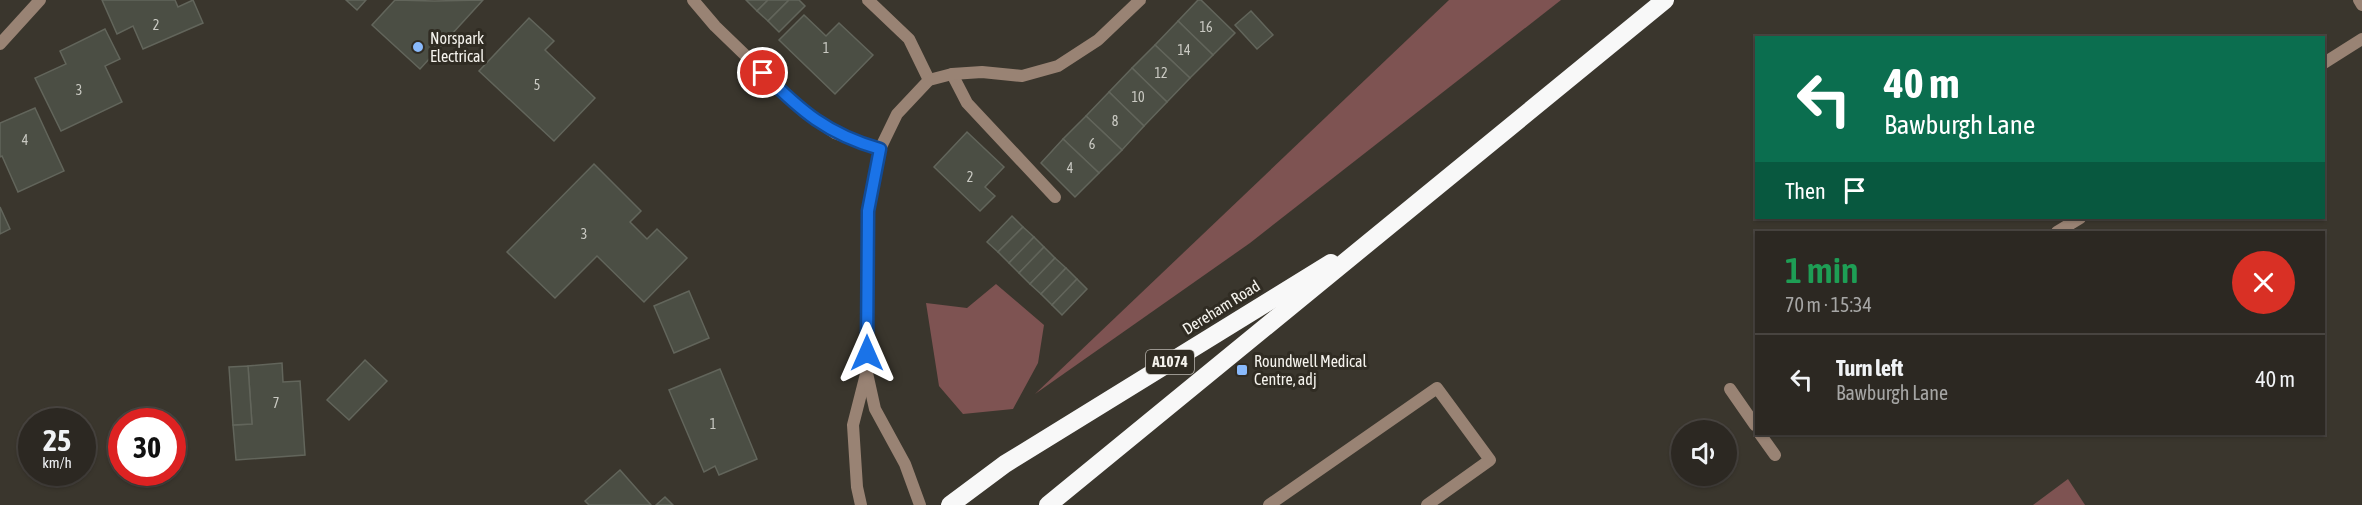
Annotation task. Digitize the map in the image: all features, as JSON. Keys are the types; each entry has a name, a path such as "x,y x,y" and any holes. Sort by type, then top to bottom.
{"highway":[{"name":"Dereham Road","path":"1048,505 1665,0"},
{"name":"Dereham Road","path":"950,505 1005,464 1393,224"}],"street":[{"path":"0,44 40,0"},
{"path":"693,0 715,26 804,112 835,133 880,149"},
{"path":"868,0 909,39 928,80"},
{"path":"920,505 905,464 875,409 867,373 868,211 880,149 897,114 928,80 952,74 982,72 1022,76 1058,66 1098,40 1140,0"},
{"path":"2359,0 2362,5"},
{"path":"2325,62 2362,39"},
{"path":"952,74 967,103 1055,197"},
{"path":"2059,231 2078,219"},
{"path":"861,505 857,487 853,425 867,373"},
{"path":"1269,505 1437,388 1491,460 1427,505"},
{"path":"1730,388 1755,425"},
{"path":"1762,435 1775,455"}],"shaded area":[{"path":"1449,0 1561,0 1250,243 1035,394"},
{"path":"996,284 1044,325 1038,363 1013,409 963,414 939,386 926,303 967,308"},
{"path":"2068,479 2085,505 2033,505"}],"building":[{"path":"102,0 175,0 178,7 193,0 203,23 143,49 133,26 117,34"},
{"path":"346,0 366,0 357,10"},
{"name":"Norspark Electrical","path":"395,0 483,0 420,69 372,25"},
{"path":"746,0 768,0 757,11"},
{"path":"768,0 789,0 768,21 757,11"},
{"path":"789,0 799,0 805,6 779,32 768,21"},
{"path":"1198,0 1201,0 1235,33 1213,55 1178,21"},
{"path":"1251,11 1273,35 1257,49 1235,25"},
{"path":"804,15 826,36 839,23 873,55 835,94 779,40"},
{"path":"529,18 554,41 545,50 595,98 554,141 479,71"},
{"path":"1178,21 1213,55 1190,78 1155,45"},
{"path":"105,29 120,59 105,66 122,102 61,131 35,78 66,64 60,51"},
{"path":"1155,45 1190,78 1167,102 1132,68"},
{"path":"1132,68 1167,102 1144,126 1109,92"},
{"path":"1109,92 1144,126 1122,150 1086,116"},
{"path":"35,108 64,171 18,192 2,156 0,157 0,123"},
{"path":"1086,116 1122,150 1099,173 1063,139"},
{"path":"967,132 1004,167 985,187 995,196 980,211 934,167"},
{"path":"1063,139 1099,173 1075,197 1041,163"},
{"path":"594,164 641,211 630,222 647,239 657,229 687,258 644,302 597,256 555,298 507,252"},
{"path":"0,207 10,229 0,234"},
{"path":"1012,216 1023,227 998,252 987,242"},
{"path":"1023,227 1034,237 1009,263 998,252"},
{"path":"1034,237 1044,247 1019,273 1009,263"},
{"path":"1044,247 1055,258 1030,284 1019,273"},
{"path":"1055,258 1066,268 1041,294 1030,284"},
{"path":"1066,268 1077,279 1052,305 1041,294"},
{"path":"1077,279 1087,289 1062,315 1052,305"},
{"path":"689,291 709,338 674,353 654,306"},
{"path":"365,360 387,381 349,420 327,400"},
{"path":"282,363 283,382 300,381 305,455 236,460 233,425 252,424 248,366"},
{"path":"248,366 252,424 233,425 229,367"},
{"path":"720,369 757,459 719,475 715,466 704,472 669,390"},
{"path":"620,470 651,505 589,505 585,501"},
{"path":"665,497 673,505 656,505"}],"place":[{"name":"Norspark Electrical","path":"418,47"},
{"name":"Roundwell Medical Centre, adj","path":"1242,370"}],"route":[{"path":"763,73 804,112 835,133 880,149 868,211 867,353"}]}
